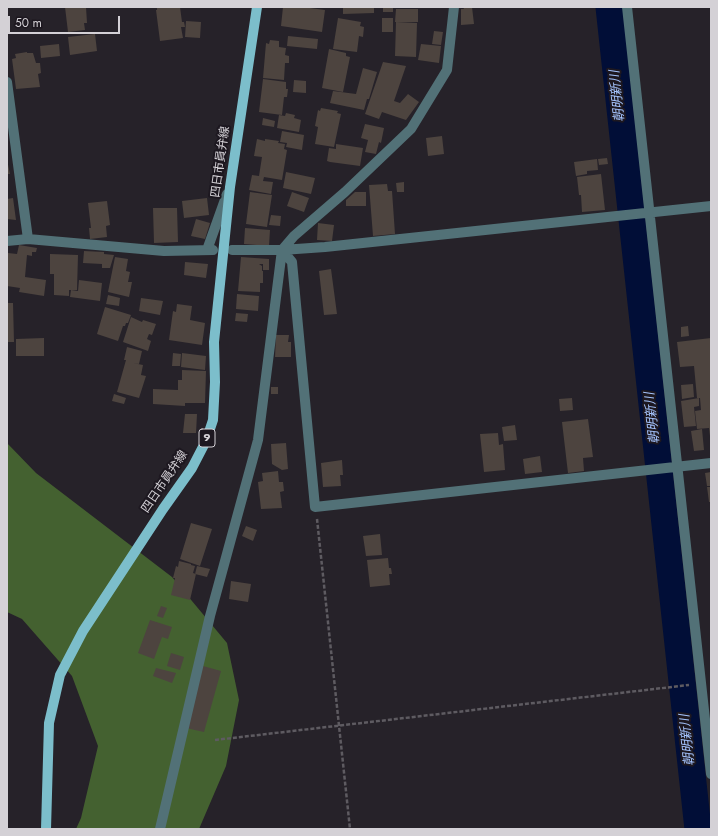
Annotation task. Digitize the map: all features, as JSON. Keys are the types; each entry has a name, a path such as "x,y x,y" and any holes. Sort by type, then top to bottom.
{"main road":[{"name":"四日市員弁線","path":"46,829 49,723 60,675 83,631 163,509 192,468 206,441 213,420 215,382 214,342 230,187 257,7"}],"street":[{"path":"160,829 210,616 258,440 282,250 294,236 345,192 411,129 447,70 454,7"},
{"path":"627,7 711,774"},
{"path":"7,82 28,239"},
{"path":"7,240 28,239 164,251 210,250 230,187"},
{"path":"232,250 282,250 325,247 711,206"},
{"path":"282,250 292,262 315,507 711,463"}],"path":[{"path":"315,507 350,829"},
{"path":"215,740 688,685"}],"green space":[{"path":"7,443 36,473 172,577 227,643 239,700 226,766 199,829 76,829 81,818 98,746 72,676 22,619 7,612"}],"building":[{"path":"65,7 86,7 87,23 84,23 85,30 68,32"},
{"path":"157,7 180,7 182,22 184,22 185,27 181,27 183,38 160,41 156,10"},
{"path":"283,7 311,7 310,8 325,10 322,32 281,26"},
{"path":"343,7 374,7 374,13 343,14"},
{"path":"383,7 393,7 393,12 383,12"},
{"path":"463,7 472,7 474,24 461,25 461,9 464,9"},
{"path":"396,9 418,9 418,22 395,22"},
{"path":"338,18 361,22 360,26 364,27 363,37 359,36 357,52 333,49"},
{"path":"382,18 393,18 393,32 382,32"},
{"path":"186,21 201,22 200,38 185,37"},
{"path":"396,22 417,23 416,57 395,56"},
{"path":"434,31 443,32 441,45 432,44"},
{"path":"95,34 97,51 70,55 68,37"},
{"path":"288,36 318,39 317,49 287,46"},
{"path":"270,40 279,41 279,47 286,48 285,55 289,56 289,63 285,63 284,80 263,78 266,43 269,44"},
{"path":"59,44 60,56 41,58 40,46"},
{"path":"421,44 441,46 439,63 418,60"},
{"path":"329,49 346,53 346,56 350,57 343,92 322,88"},
{"path":"27,52 33,53 36,63 40,63 41,73 38,74 40,87 16,89 12,59 16,58 15,54"},
{"path":"383,62 406,66 394,101 400,103 408,94 419,102 406,120 382,112 379,119 365,114"},
{"path":"363,68 377,72 364,110 330,103 333,91 356,94"},
{"path":"263,79 286,82 286,89 288,89 287,97 284,97 282,115 259,112"},
{"path":"294,80 306,81 306,93 293,92"},
{"path":"321,108 338,111 337,113 341,114 334,147 315,144 318,127 315,126 318,110 320,111"},
{"path":"286,113 295,115 294,118 301,120 299,132 277,128 279,115 285,116"},
{"path":"263,118 275,121 274,127 262,125"},
{"path":"365,124 384,128 381,143 379,142 376,154 365,152 368,140 361,138"},
{"path":"282,131 304,135 302,150 286,147 287,143 280,142"},
{"path":"442,136 444,154 428,156 426,138"},
{"path":"257,139 265,141 265,139 279,141 278,143 285,144 284,149 287,150 282,180 264,177 263,181 273,182 271,194 249,190 252,175 259,176 262,157 254,156"},
{"path":"336,144 363,148 360,166 327,161 329,148 336,149"},
{"path":"607,158 608,164 599,165 598,159"},
{"path":"597,159 598,170 587,171 587,174 576,176 574,162"},
{"path":"7,160 10,174 7,174"},
{"path":"286,172 315,178 311,194 283,188"},
{"path":"601,174 605,210 582,212 581,195 579,195 577,177"},
{"path":"404,182 404,192 397,192 396,183"},
{"path":"387,184 388,191 392,191 395,234 373,236 369,185"},
{"path":"250,192 272,195 267,227 246,224"},
{"path":"292,192 309,198 304,212 287,206"},
{"path":"355,192 366,192 366,206 346,206 346,200"},
{"path":"13,198 16,220 7,219 7,199"},
{"path":"207,198 209,215 184,218 182,201"},
{"path":"107,201 110,225 106,226 107,237 90,239 89,228 91,228 88,203"},
{"path":"153,208 177,208 178,242 154,243"},
{"path":"271,215 281,216 280,226 269,225"},
{"path":"196,219 210,223 205,239 191,236"},
{"path":"318,223 334,225 332,241 317,240"},
{"path":"245,228 270,230 269,246 244,244"},
{"path":"19,245 37,248 36,252 32,252 32,256 27,255 25,277 46,280 44,296 19,292 20,288 7,286 8,253 17,254"},
{"path":"84,251 104,252 104,254 114,255 110,268 102,268 102,264 83,263"},
{"path":"50,254 78,255 77,290 69,290 69,296 54,295 54,274 50,274"},
{"path":"115,257 128,259 126,271 130,272 128,282 132,282 129,297 108,292"},
{"path":"241,257 269,259 269,270 263,270 263,264 259,264 262,266 263,271 263,283 260,283 260,292 238,291"},
{"path":"185,262 208,264 206,278 184,275"},
{"path":"331,269 337,314 324,315 319,271"},
{"path":"79,280 102,283 100,301 70,297 71,290 78,291"},
{"path":"237,294 259,296 258,311 236,309"},
{"path":"108,295 120,298 119,306 106,304"},
{"path":"141,298 163,301 160,315 139,311"},
{"path":"7,303 13,303 14,342 7,342"},
{"path":"177,304 192,306 190,320 205,323 202,345 169,340 173,311 176,312"},
{"path":"105,307 131,315 128,323 123,326 118,341 97,334"},
{"path":"236,313 248,314 247,322 235,321"},
{"path":"131,317 142,322 143,320 156,324 152,335 149,334 147,339 151,341 148,351 123,342"},
{"path":"688,326 689,336 681,337 681,327"},
{"path":"276,335 289,335 288,342 291,342 291,357 275,357"},
{"path":"44,338 44,356 16,356 16,339"},
{"path":"711,338 711,436 709,428 697,429 695,411 701,410 700,398 697,398 694,366 680,367 677,342"},
{"path":"127,347 142,351 139,364 133,363 143,365 141,375 146,376 139,398 117,392 126,360 124,360"},
{"path":"173,353 181,354 180,366 172,366"},
{"path":"182,353 206,356 205,370 181,367"},
{"path":"182,370 206,371 205,403 185,403 185,406 153,404 153,389 178,390 178,380 182,380"},
{"path":"693,384 694,397 682,399 681,385"},
{"path":"271,387 278,387 278,394 271,394"},
{"path":"114,394 126,398 124,404 112,401"},
{"path":"572,398 573,410 560,411 559,399"},
{"path":"699,398 699,406 694,407 696,426 684,427 681,401"},
{"path":"185,414 197,414 196,433 183,433"},
{"path":"588,419 593,457 583,458 584,471 568,473 562,422"},
{"path":"515,425 517,440 504,441 502,427"},
{"path":"702,429 704,450 694,451 691,431"},
{"path":"498,433 499,445 503,444 505,470 484,472 480,434"},
{"path":"286,443 288,469 282,470 272,464 271,444"},
{"path":"540,456 542,472 525,474 523,459"},
{"path":"342,460 343,475 340,475 341,486 323,487 321,463"},
{"path":"278,471 279,482 283,482 284,491 280,492 282,508 261,509 258,482 263,481 262,473"},
{"path":"711,472 711,486 707,486 705,473"},
{"path":"707,487 711,487 711,502 709,502"},
{"path":"191,523 212,529 200,566 180,559"},
{"path":"246,526 257,530 253,541 242,536"},
{"path":"380,534 382,555 366,556 363,536"},
{"path":"388,558 389,568 391,568 392,574 389,574 390,585 370,587 367,560"},
{"path":"179,561 195,566 193,573 196,574 190,600 171,595 175,578 173,578"},
{"path":"197,566 210,569 207,577 195,574"},
{"path":"231,581 251,584 248,602 229,599"},
{"path":"161,606 167,608 163,618 157,616"},
{"path":"150,620 172,627 168,639 162,637 154,659 138,653"},
{"path":"171,653 184,657 180,670 167,666"},
{"path":"203,666 221,671 204,732 186,728"},
{"path":"156,668 176,673 172,683 153,676"}],"waterway":[{"name":"朝明新川","path":"609,7 698,829"}]}
